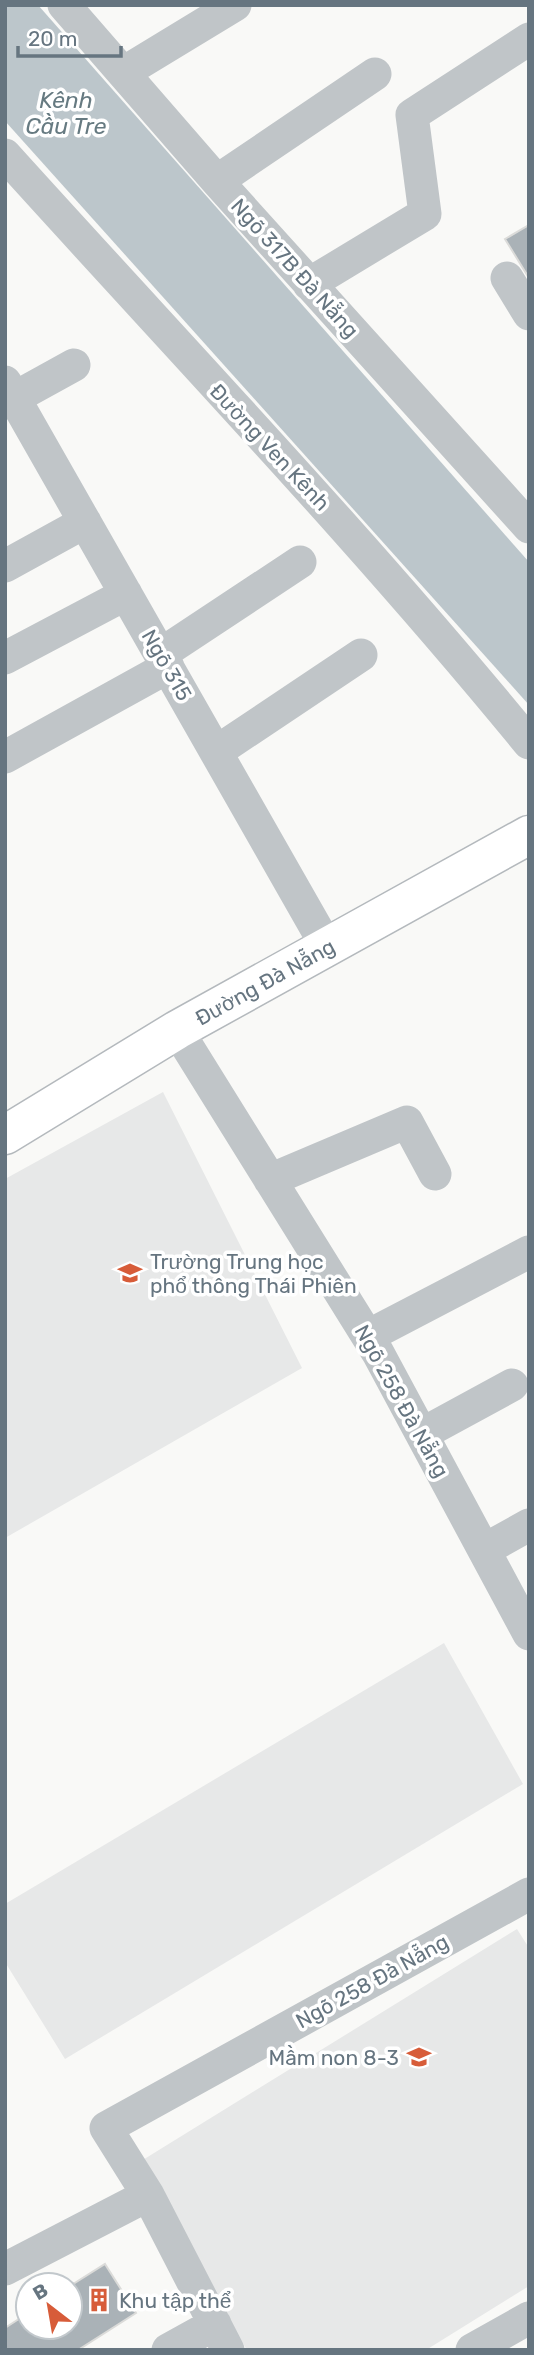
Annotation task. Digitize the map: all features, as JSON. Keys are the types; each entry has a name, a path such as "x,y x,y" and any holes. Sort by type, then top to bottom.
{"main road":[{"name":"Đường Đà Nẵng","path":"5,1135 177,1030 529,835"}],"lane":[{"name":"Ngõ 317B Đà Nẵng","path":"64,5 217,181 529,527"},
{"path":"123,73 235,5"},
{"path":"309,284 425,214 412,114 529,40"},
{"path":"217,181 375,74"},
{"name":"Đường Ven Kênh","path":"5,155 297,475 466,667 529,743"},
{"path":"507,278 529,314"},
{"path":"8,394 74,365"},
{"name":"Ngõ 315","path":"8,394 126,594 327,947"},
{"path":"5,566 85,523"},
{"path":"5,757 164,661 300,562"},
{"path":"5,658 126,594"},
{"path":"216,752 361,655"},
{"name":"Ngõ 258 Đà Nẵng","path":"177,1030 368,1336 529,1634"},
{"path":"270,1180 407,1122 435,1174"},
{"path":"368,1336 529,1252"},
{"path":"422,1434 512,1385"},
{"path":"484,1550 529,1525"},
{"name":"Ngõ 258 Đà Nẵng","path":"222,2337 148,2194 106,2128 529,1894"},
{"path":"5,2269 148,2194"},
{"path":"483,2347 529,2318"},
{"path":"168,2350 222,2337"}],"shaded area":[{"name":"Trường Trung học phổ thông Thái Phiên","path":"163,1092 302,1368 5,1538 5,1179"},
{"path":"444,1643 523,1784 65,2059 5,1962 5,1904"},
{"name":"Mầm non 8-3","path":"517,1929 529,1948 529,2286 426,2350 247,2350 133,2166"}],"water":[{"name":"Kênh Cầu Tre","path":"5,5 38,5 529,562 529,705 5,121"}],"building":[{"path":"529,225 529,278 505,239"},
{"name":"Khu tập thể","path":"105,2264 136,2313 78,2350 5,2350 5,2328 14,2322 14,2341 84,2341 84,2277"}],"place":[{"name":"Trường Trung học phổ thông Thái Phiên","path":"130,1273"},
{"name":"Mầm non 8-3","path":"419,2057"},
{"name":"Khu tập thể","path":"99,2300"}]}
